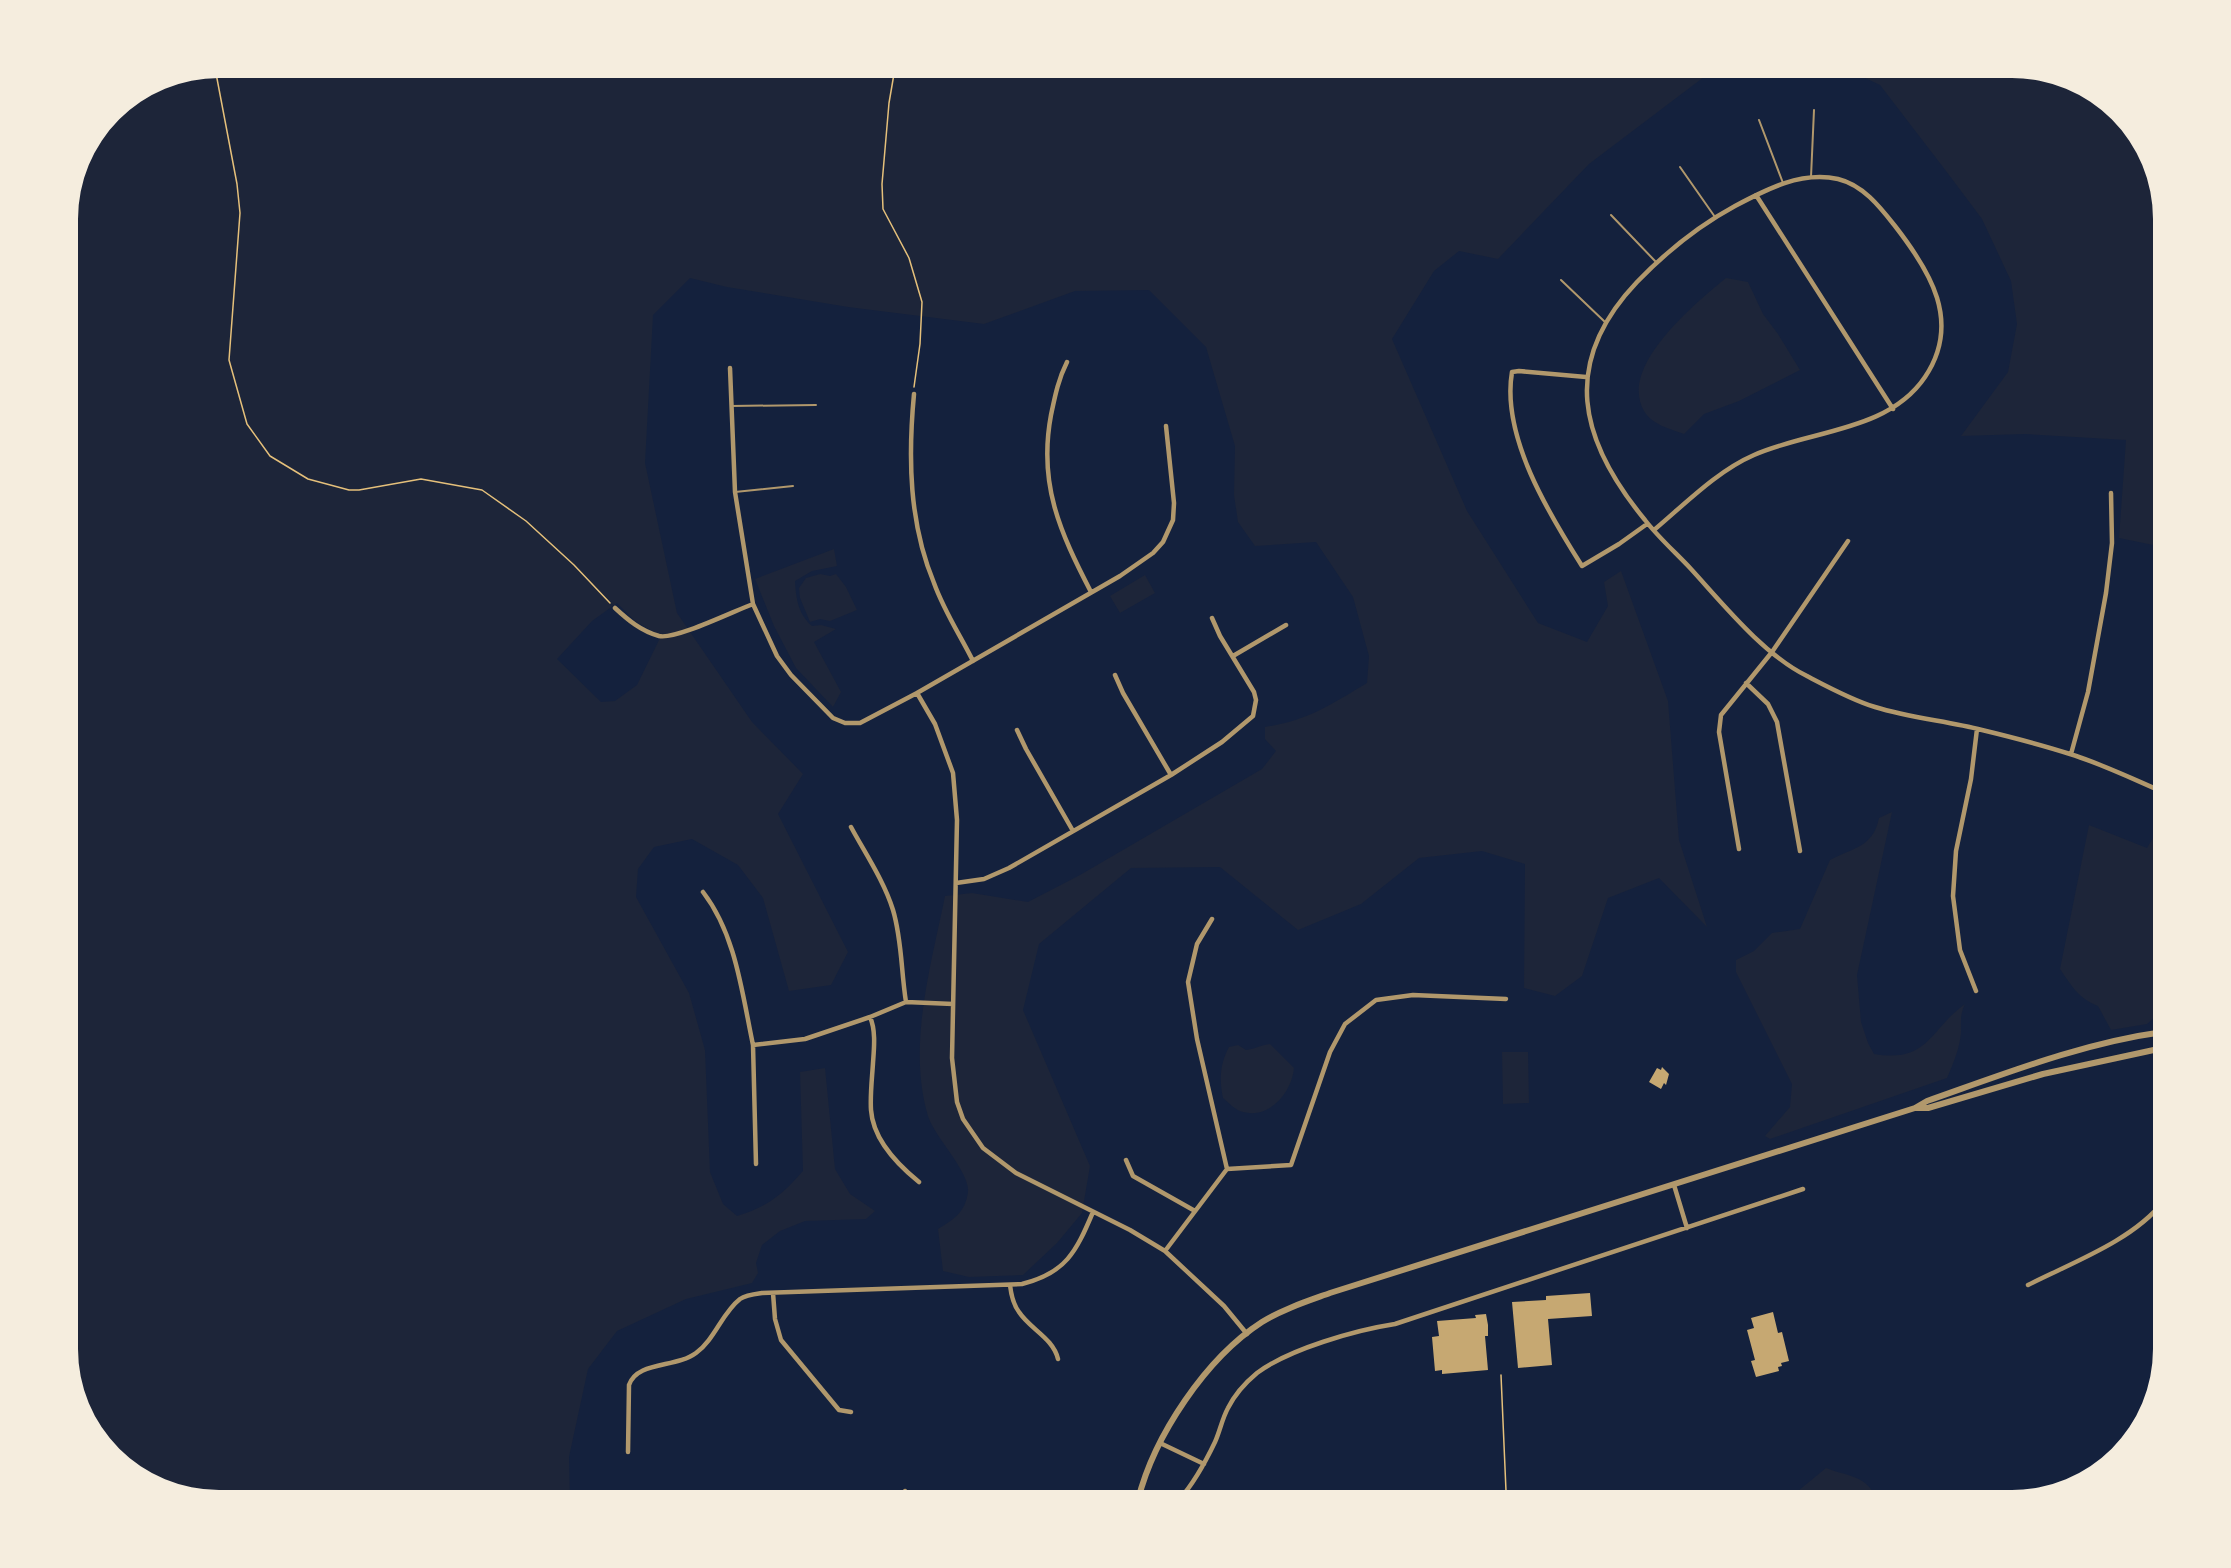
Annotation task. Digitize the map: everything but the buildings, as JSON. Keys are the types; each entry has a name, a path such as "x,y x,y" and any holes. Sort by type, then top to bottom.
{"street":[{"path":"1654,530 1721,474 1750,456 1789,442 1867,420 1893,409 1906,400 1929,373 1942,334 1939,301 1932,281 1912,248 1878,204 1857,187 1839,180 1811,177 1783,183 1715,217 1656,262 1632,287 1605,322 1588,362 1586,377 1589,412 1600,449 1615,479 1647,524 1772,652 1802,674 1868,705 1977,729 2072,754 2153,788"},
{"path":"1756,195 1893,409"},
{"path":"1067,362 1057,382 1047,436 1047,478 1052,502 1067,546 1091,592"},
{"path":"730,368 735,492 753,604 777,656 791,675 833,718 845,723 860,723 917,693 1120,576 1153,553 1169,531 1173,520 1174,503 1166,426"},
{"path":"1586,377 1519,370 1512,372 1512,409 1530,474 1553,520 1582,566 1647,524"},
{"path":"914,394 910,432 911,468 919,539 942,602 973,661"},
{"path":"2072,754 2088,692 2106,593 2112,543 2111,493"},
{"path":"1740,849 1719,732 1721,715 1772,652 1848,541"},
{"path":"615,608 635,625 661,636 680,634 753,604"},
{"path":"956,884 995,875 1073,831 1171,775 1240,728 1253,716 1256,700 1254,692 1220,636 1212,618"},
{"path":"1233,656 1286,625"},
{"path":"1115,675 1123,693 1171,775"},
{"path":"1746,683 1768,704 1777,722 1800,851"},
{"path":"917,693 935,724 953,773 957,820 952,1004 953,1079 963,1119 982,1148 1016,1173 1130,1230 1165,1251 1224,1306 1247,1334"},
{"path":"1976,991 1960,950 1953,897 1956,851 1971,780 1977,729"},
{"path":"1017,730 1073,831"},
{"path":"851,827 893,909 906,1002"},
{"path":"703,892 725,928 753,1046 756,1164"},
{"path":"1212,919 1197,944 1188,982 1197,1039 1227,1169"},
{"path":"1165,1251 1227,1169 1291,1165 1330,1052 1345,1024 1376,1000 1413,995 1506,999"},
{"path":"753,1046 804,1040 906,1002 952,1004"},
{"path":"870,1017 873,1024 874,1052 871,1113 881,1140 903,1169 920,1182"},
{"path":"1141,1490 1146,1471 1160,1443 1202,1378 1247,1334 1278,1314 1330,1293 1916,1108 1927,1101 2069,1053 2153,1034"},
{"path":"1916,1108 1928,1108 2043,1074 2153,1050"},
{"path":"1126,1160 1133,1176 1195,1211"},
{"path":"1674,1185 1687,1228"},
{"path":"1188,1490 1204,1464 1227,1410 1246,1382 1260,1371 1287,1357 1352,1334 1395,1324 1803,1190"},
{"path":"628,1452 631,1378 642,1370 685,1361 709,1341 740,1299 751,1295 773,1293 1022,1284 1045,1278 1065,1263 1072,1255 1094,1212"},
{"path":"2028,1285 2125,1235 2153,1213"},
{"path":"1010,1285 1013,1300 1019,1312 1056,1350 1058,1359"},
{"path":"773,1293 775,1319 781,1340 839,1410 851,1412"},
{"path":"1160,1443 1204,1464"}],"lane":[{"path":"1811,177 1814,111"},
{"path":"1759,120 1783,183"},
{"path":"1680,167 1715,217"},
{"path":"1611,216 1656,262"},
{"path":"1561,280 1605,322"},
{"path":"731,406 816,405"},
{"path":"735,492 793,486"}],"path":[{"path":"217,78 237,184 240,213 229,360 247,424 270,456 308,479 350,490 421,479 482,490 526,521 574,565 615,608"},
{"path":"893,78 882,183 884,209 909,258 922,302 914,394"},
{"path":"1501,1375 1506,1490"}],"shaded area":[{"path":"210,78 1703,78 1589,164 1498,259 1459,251 1434,271 1392,339 1467,511 1538,623 1587,642 1608,606 1604,582 1621,571 1668,701 1679,840 1707,927 1659,878 1608,898 1582,976 1555,996 1524,988 1525,864 1482,851 1419,858 1361,904 1298,930 1220,867 1131,868 1039,944 1023,1010 1090,1166 1082,1213 1057,1243 1023,1275 969,1277 943,1271 938,1229 961,1210 968,1192 964,1175 932,1125 922,1089 920,1034 923,1006 945,896 972,893 1028,902 1080,875 1262,769 1276,751 1265,739 1265,727 1307,716 1367,683 1369,656 1353,597 1316,542 1255,546 1238,522 1234,495 1235,446 1206,347 1149,290 1075,291 984,324 848,307 727,287 690,278 653,315 645,463 677,613 752,722 803,774 778,814 848,952 831,985 789,991 763,898 738,865 692,839 654,847 638,869 636,897 689,993 705,1050 710,1172 723,1204 737,1216 757,1209 788,1187 803,1171 800,1072 825,1068 835,1169 850,1194 875,1211 866,1219 805,1221 780,1231 762,1245 756,1263 758,1273 752,1283 686,1299 617,1331 588,1369 569,1457 570,1490 210,1490 174,1483 141,1466 119,1449 107,1435 89,1403 78,1358 78,210 89,165 107,133 133,107 149,97 183,83","holes":["617,603 635,621 661,636 637,685 615,701 601,702 557,659 592,621"]},
{"path":"1865,78 2012,78 2057,85 2090,102 2105,113 2124,133 2134,149 2148,183 2153,219 2153,545 2119,538 2126,440 2025,434 1961,436 2008,372 2017,324 2011,281 1982,219 1880,85"},
{"path":"1726,278 1748,282 1763,314 1800,370 1739,401 1704,414 1684,434 1657,423 1647,416 1639,393 1642,375 1664,337 1680,319"},
{"path":"834,549 837,566 812,571 795,581 799,605 807,621 812,626 821,625 836,629 814,642 841,692 833,707 796,668 774,626 755,579"},
{"path":"820,574 830,576 836,574 846,587 857,610 830,621 820,619 810,622 800,598 799,588 806,578"},
{"path":"1145,575 1155,593 1120,613 1110,596"},
{"path":"1892,812 1857,975 1861,1022 1874,1054 1892,1056 1906,1054 1927,1042 1965,1004 1954,1062 1947,1078 1770,1139 1765,1136 1790,1107 1792,1084 1736,972 1736,960 1754,951 1772,933 1800,929 1830,860 1867,841 1872,836 1879,818"},
{"path":"2089,825 2147,848 2153,838 2153,1019 2147,1024 2111,1030 2098,1006 2081,995 2060,969"},
{"path":"1270,1044 1294,1068 1289,1086 1278,1102 1270,1107 1253,1113 1240,1111 1223,1098 1221,1072 1226,1053 1229,1047 1238,1045 1246,1050"},
{"path":"1502,1052 1528,1052 1529,1103 1503,1104"},
{"path":"1826,1468 1863,1481 1871,1490 1799,1490"}]}
